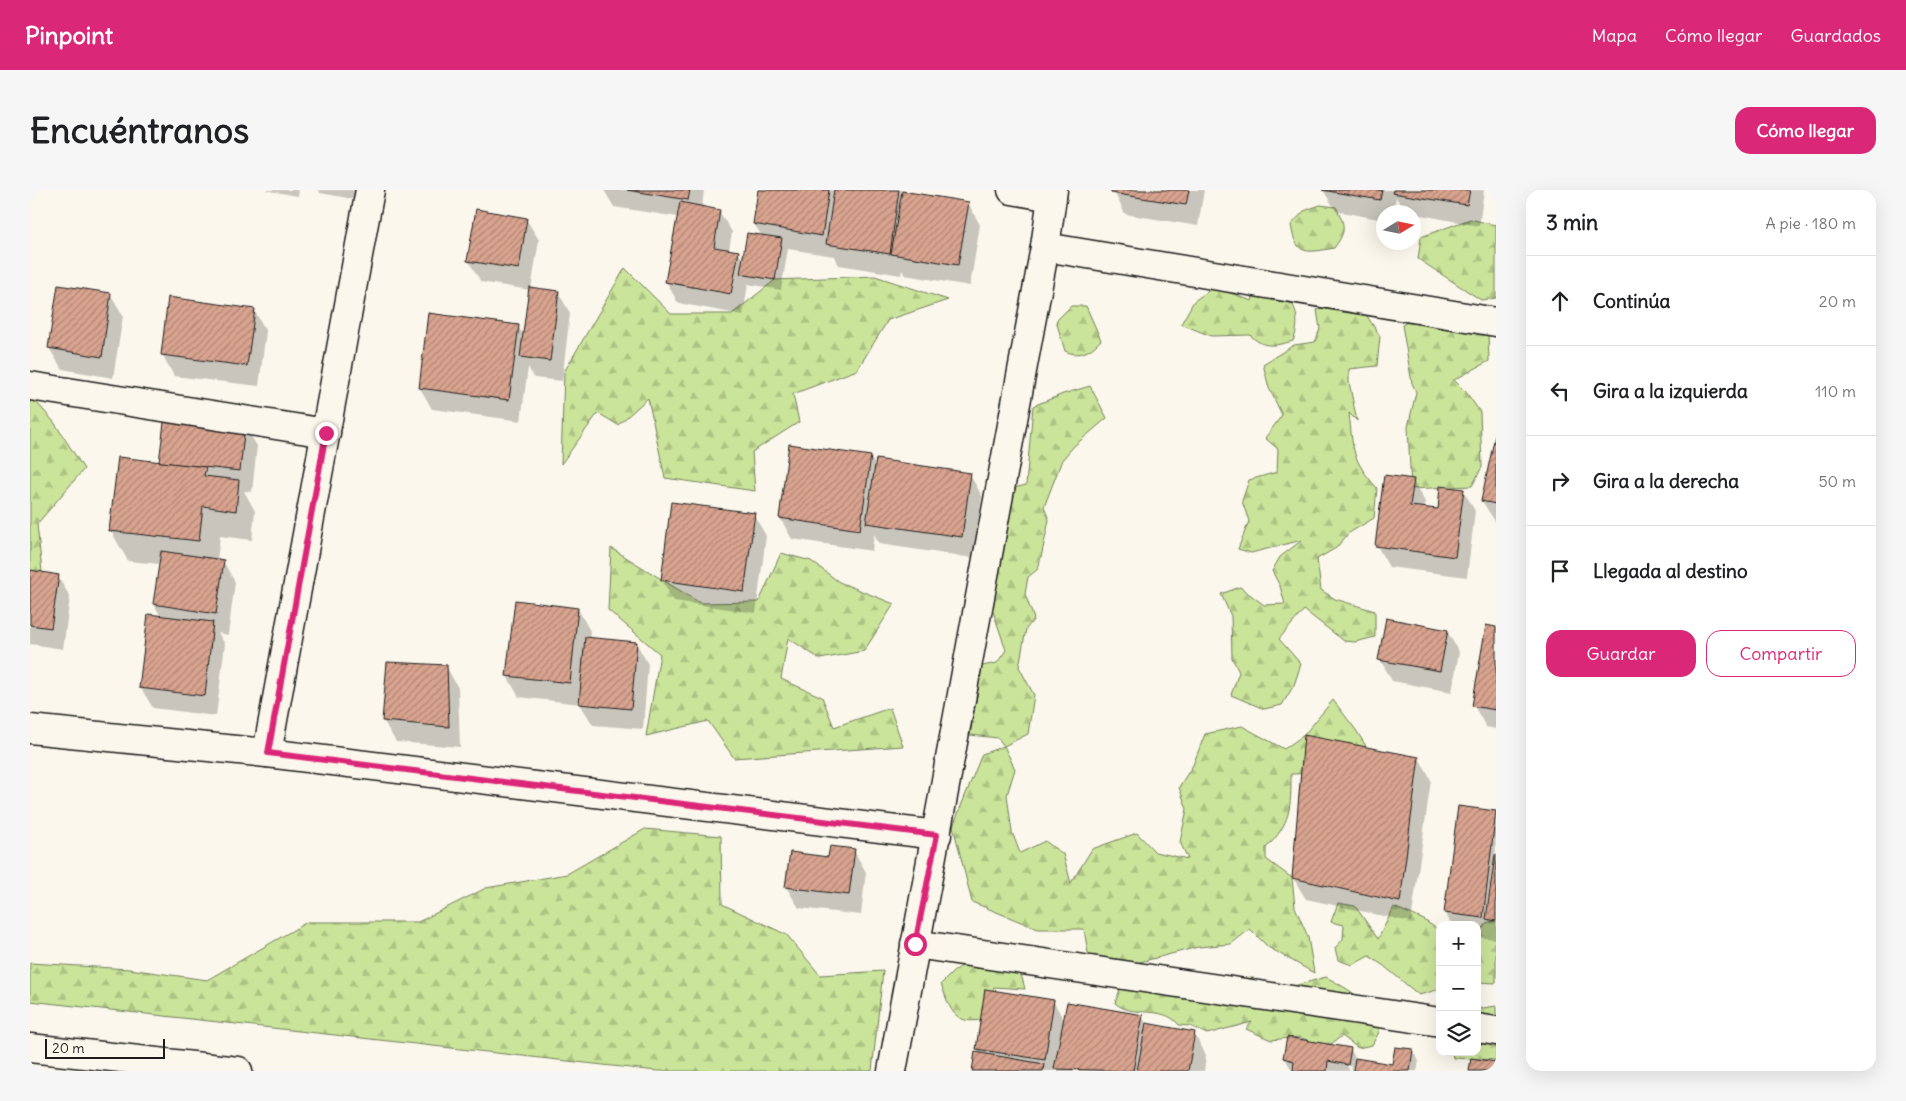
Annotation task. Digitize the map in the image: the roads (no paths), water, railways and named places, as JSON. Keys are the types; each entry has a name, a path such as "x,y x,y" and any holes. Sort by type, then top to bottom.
{"street":[{"path":"268,753 370,190"},
{"path":"892,1071 1045,247 1052,193 1012,190"},
{"path":"1045,247 1496,322"},
{"path":"30,386 326,433"},
{"path":"30,729 268,753 937,835"},
{"path":"915,944 1436,1021"},
{"path":"1481,1029 1496,1031"},
{"path":"30,1048 222,1070"}]}
